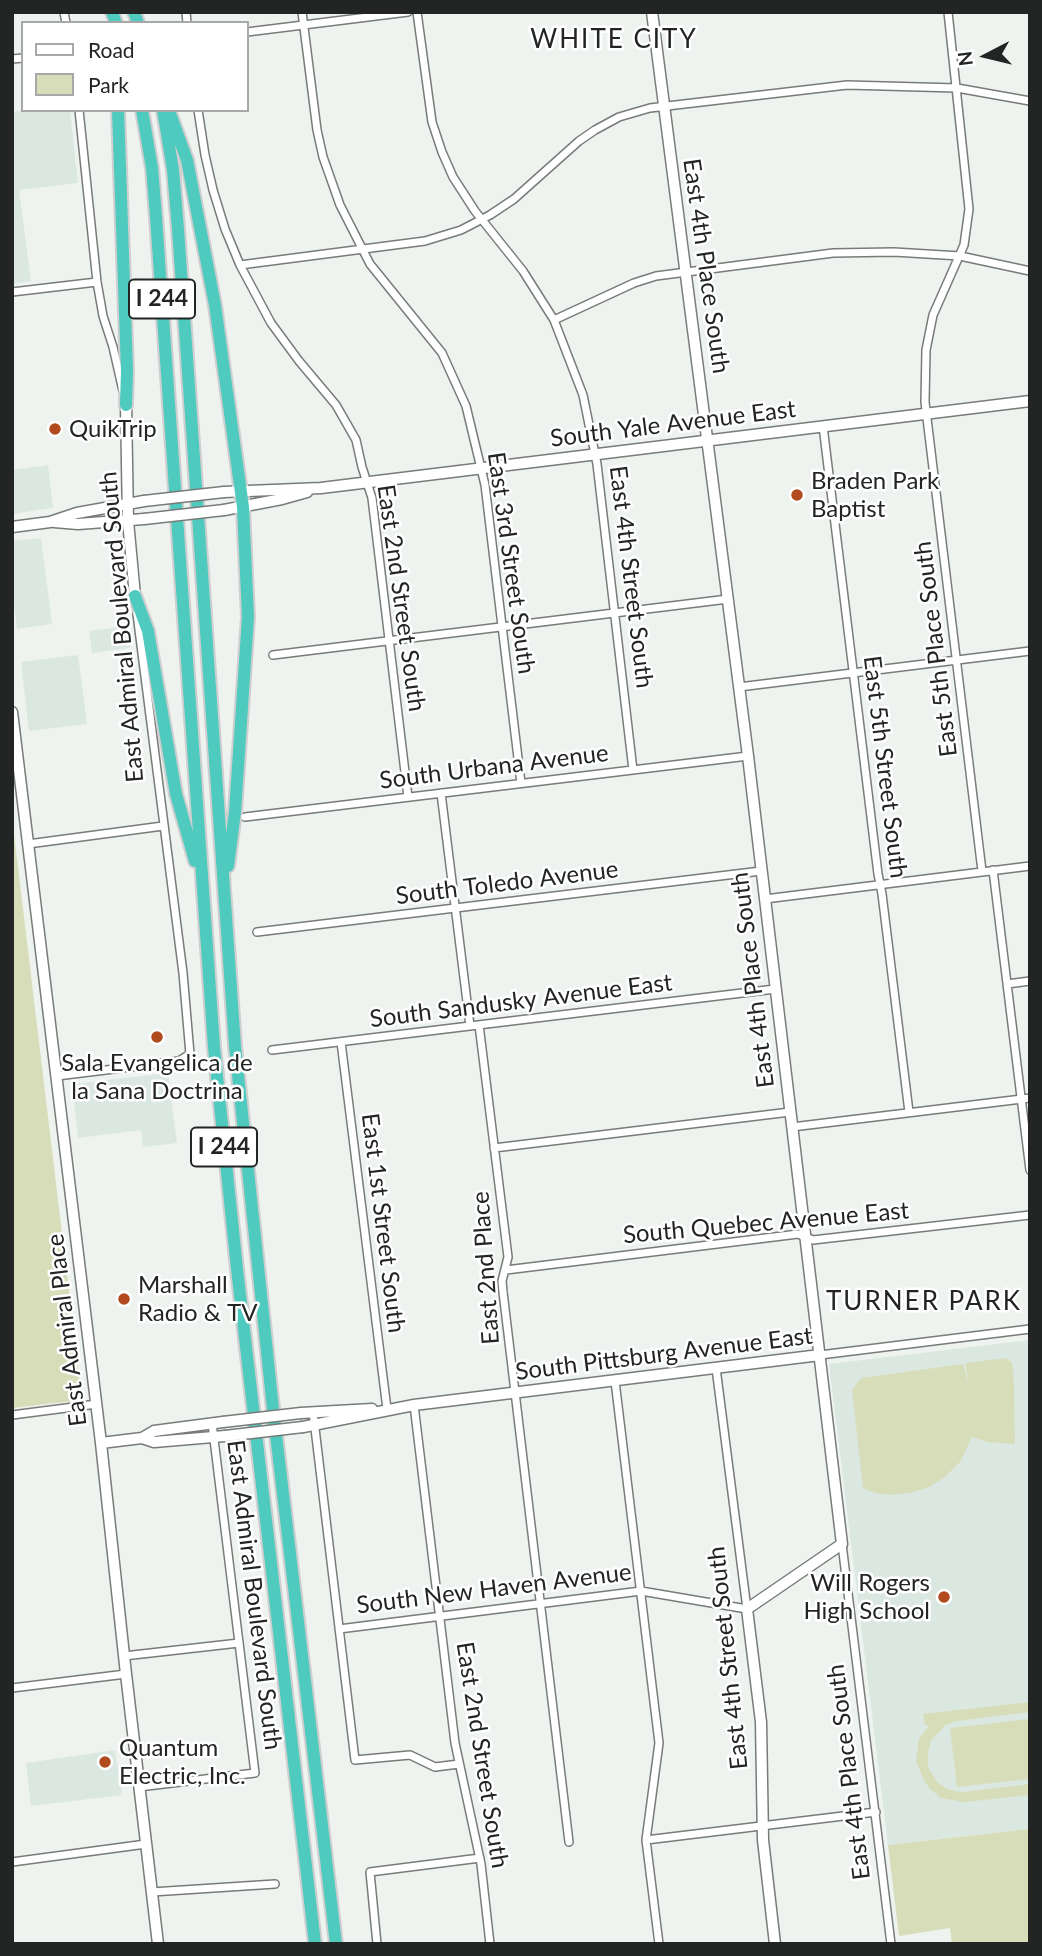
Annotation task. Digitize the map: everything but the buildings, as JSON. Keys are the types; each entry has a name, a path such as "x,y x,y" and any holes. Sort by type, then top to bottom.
{"highway":[{"path":"118,112 126,405"},
{"name":"I 244","path":"142,112 156,217 214,1047 227,1180 316,1944"},
{"name":"I 244","path":"166,112 178,229 235,1046 248,1182 336,1944"},
{"path":"167,112 187,160 215,305 243,507 248,617 234,811 224,898"},
{"path":"135,596 148,631 176,794 202,885"}],"street":[{"name":"East 3rd Street South","path":"302,12 317,130 323,157 340,205 360,249 442,353 466,406 485,485 521,783"},
{"path":"248,32 408,12"},
{"name":"East 4th Street South","path":"417,12 432,122 442,152 453,177 482,220 523,271 554,320 583,395 594,454 633,770"},
{"name":"East 4th Place South","path":"652,12 748,755 891,1944"},
{"name":"East 5th Place South","path":"948,12 969,209 964,246 940,296 927,340 924,378 926,414 982,871"},
{"path":"240,265 425,241 461,230 514,199 579,141 605,124 632,112 664,105 847,85 957,88 1030,101"},
{"name":"East Admiral Boulevard South","path":"57,1076 179,1061 188,1057 190,1047 183,973 141,660 127,504 126,405 97,282 79,112"},
{"name":"East 2nd Street South","path":"198,112 213,190 240,265 271,323 347,422 356,440 372,498 408,797"},
{"path":"554,320 634,283 656,276 823,254 865,251 960,256 1030,271"},
{"path":"12,292 97,282"},
{"name":"South Yale Avenue East","path":"50,522 77,513 144,501 241,490 321,488 1030,401"},
{"name":"East 5th Street South","path":"823,426 909,1112"},
{"name":"South Yale Avenue East","path":"17,526 50,522 78,524 128,521 224,510 282,499 321,488"},
{"path":"273,655 728,599"},
{"path":"739,687 1030,651"},
{"name":"East Admiral Place","path":"12,712 97,1404 125,1674 158,1944"},
{"name":"South Urbana Avenue","path":"245,817 748,755"},
{"path":"441,793 470,1026"},
{"path":"29,844 163,826"},
{"path":"765,899 1030,866"},
{"path":"993,870 1025,1098 1030,1170"},
{"name":"South Toledo Avenue","path":"257,932 761,871"},
{"path":"1007,984 1030,981"},
{"name":"South Sandusky Avenue East","path":"272,1050 775,989"},
{"name":"East 2nd Place","path":"479,1025 508,1257 502,1281 503,1292 569,1842"},
{"name":"East 1st Street South","path":"341,1042 387,1409"},
{"path":"792,1127 1025,1098"},
{"path":"494,1148 790,1112"},
{"name":"South Quebec Avenue East","path":"506,1270 798,1234 813,1240 1030,1214"},
{"name":"South Pittsburg Avenue East","path":"142,1438 154,1442 214,1438 303,1427 414,1405 1030,1329"},
{"name":"East 4th Street South","path":"716,1368 762,1741 763,1825 775,1944"},
{"path":"615,1381 659,1743 646,1840 658,1944"},
{"path":"12,1415 97,1404"},
{"name":"East 2nd Street South","path":"414,1405 459,1764 480,1858 490,1944"},
{"name":"South Pittsburg Avenue East","path":"101,1443 142,1438 154,1431 212,1423 347,1409 387,1409"},
{"path":"313,1412 355,1760 410,1755 435,1767 459,1764"},
{"name":"East Admiral Boulevard South","path":"139,1787 255,1773 212,1423"},
{"path":"747,1609 842,1544"},
{"name":"South New Haven Avenue","path":"339,1629 641,1591 747,1609"},
{"path":"124,1656 239,1643"},
{"path":"12,1688 125,1674"},
{"path":"646,1840 876,1812"},
{"path":"12,1862 146,1844"},
{"path":"377,1944 370,1872 480,1858"},
{"path":"152,1892 275,1884"}],"shaded area":[{"path":"12,112 70,112 78,183 19,190 31,281 12,284"},
{"path":"48,465 53,508 12,514 12,470"},
{"path":"41,538 52,624 17,629 12,588 12,541"},
{"path":"127,626 130,648 92,653 89,631"},
{"path":"78,655 87,724 29,731 21,662"},
{"path":"168,1073 177,1143 143,1147 141,1130 78,1138 72,1084"},
{"name":"Will Rogers High School","path":"1030,1340 1030,1829 888,1845 829,1364"},
{"name":"Quantum Electric, Inc.","path":"115,1750 122,1795 31,1806 26,1763"}],"green space":[{"path":"12,817 82,1400 12,1408"},
{"path":"1006,1358 1012,1363 1015,1444 988,1442 972,1437 960,1462 944,1478 927,1488 889,1495 863,1488 852,1390 861,1378 963,1364 969,1385 965,1363"},
{"path":"1030,1702 1030,1712 956,1721 946,1725 931,1740 928,1767 942,1786 953,1791 1030,1784 1030,1795 965,1802 941,1798 930,1789 916,1761 919,1739 929,1726 925,1725 923,1714"},
{"path":"1030,1719 1030,1779 957,1787 950,1728"},
{"path":"1030,1829 1030,1944 952,1944 950,1928 899,1936 888,1845"}],"place":[{"name":"QuikTrip","path":"55,429"},
{"name":"Braden Park Baptist","path":"797,495"},
{"name":"Sala Evangelica de la Sana Doctrina","path":"157,1037"},
{"name":"Marshall Radio & TV","path":"124,1299"},
{"name":"Will Rogers High School","path":"944,1597"},
{"name":"Quantum Electric, Inc.","path":"105,1762"}],"district":[{"name":"WHITE CITY","path":"614,40"},
{"name":"TURNER PARK","path":"924,1302"}]}
